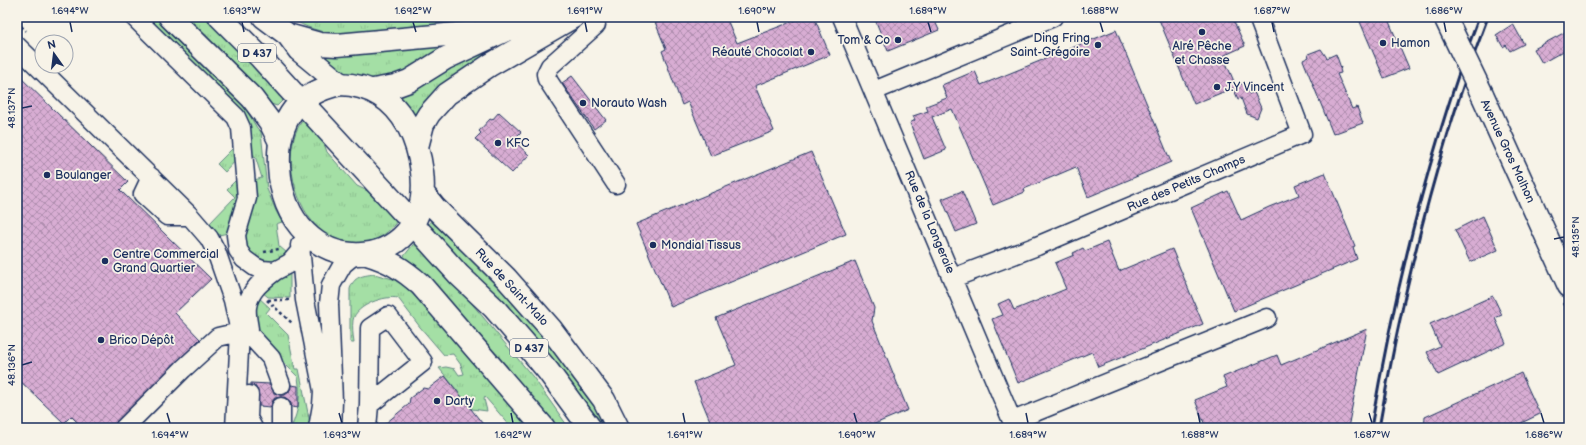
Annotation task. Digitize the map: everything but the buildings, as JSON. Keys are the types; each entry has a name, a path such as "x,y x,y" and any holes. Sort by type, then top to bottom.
{"main road":[{"path":"170,17 252,98 270,122 279,140"},
{"name":"D 437","path":"220,17 292,92"},
{"path":"264,17 288,35 299,50 340,84"},
{"path":"373,90 395,86 409,81 446,58 534,17"},
{"path":"417,147 423,124 429,114 447,94 490,65 572,17"},
{"name":"Avenue Gros Malhon","path":"1446,17 1569,286"},
{"path":"288,35 320,44 337,45 511,29"},
{"path":"360,255 382,249 393,244 408,230 418,212 423,193 423,179 417,147 411,130 402,117 388,101 373,90 351,84 340,84 318,91 299,104 287,118 282,129 279,140 281,187 297,224 317,243 338,252 360,255 393,263 406,271 421,285 544,428"},
{"path":"310,111 404,213"},
{"name":"Rue de Saint-Malo","path":"423,193 435,208 506,278 550,329 604,400 618,428"},
{"name":"D 437","path":"422,234 459,275 494,308 528,347 548,371 590,428"},
{"name":"D 437","path":"459,275 488,315 540,378 574,428"}],"street":[{"path":"134,17 236,117 241,128 247,198 236,235 236,243 238,250 244,259 268,271"},
{"name":"Rue de la Longeraie","path":"842,17 1014,425"},
{"path":"874,91 1053,17"},
{"name":"Rue des Petits Champs","path":"953,278 1037,246 1302,134 1258,17"},
{"path":"596,25 550,66 546,74 547,80 616,184"},
{"path":"17,46 151,177 190,216 209,238 216,251 245,333 248,418 254,428"},
{"path":"297,224 301,250 305,300 322,391 322,405 318,428"},
{"path":"233,300 249,282 268,271 290,263 301,250"},
{"path":"332,428 332,391 322,345 318,311 320,282 335,261 360,255"},
{"path":"235,428 245,333 246,308 249,298 268,271"},
{"path":"1014,425 1267,318"},
{"path":"245,333 271,358 281,385"},
{"path":"124,428 183,369 218,337 245,333"},
{"path":"367,428 369,405"},
{"path":"281,407 281,428"}],"green space":[{"path":"147,17 157,17 243,104 257,128 261,132 267,189 282,222 276,224 279,246 287,253 283,258 275,262 266,263 251,255 244,242 254,180 262,178 255,156 252,161 248,128 244,113"},
{"path":"184,17 204,17 235,47 284,99 277,106 271,104"},
{"path":"291,17 491,18 478,21 338,35 307,27"},
{"path":"307,46 441,46 442,51 411,70 378,81 350,77"},
{"path":"497,46 498,49 415,123 393,96 441,70"},
{"path":"305,117 322,138 327,152 357,186 376,195 397,221 388,232 376,239 364,243 337,240 323,232 304,210 294,181 291,165 291,151 298,127"},
{"path":"233,148 237,159 225,172 217,164"},
{"path":"238,178 240,192 228,233 219,235 209,224 235,197 227,189"},
{"path":"431,220 477,261 541,328 611,428 597,428 428,226"},
{"path":"416,241 463,293 533,377 569,428 551,428 400,261"},
{"path":"290,273 290,298 268,297 261,291 267,285"},
{"path":"374,274 393,279 403,285 423,304 528,428 512,428 485,397 484,399 487,411 472,409 439,368 446,367 455,369 459,375 464,374 461,365 453,354 444,355 398,298 392,297 372,302 359,310 353,320 354,343 350,342 350,289 354,281 359,277"},
{"path":"257,296 270,308 266,313 288,335 295,369 299,369 310,423 304,428 291,428 299,403 298,377 256,335 252,327"}],"railway":[{"path":"1371,428 1391,323 1415,220 1444,118 1479,17"},
{"path":"1379,428 1399,323 1423,220 1453,118 1488,17"}],"place":[{"name":"Alré Pêche et Chasse","path":"1202,32"},
{"name":"Tom & Co","path":"898,40"},
{"name":"Hamon","path":"1383,43"},
{"name":"Ding Fring Saint-Grégoire","path":"1098,45"},
{"name":"Réauté Chocolat","path":"811,52"},
{"name":"J.Y Vincent","path":"1217,87"},
{"name":"Norauto Wash","path":"583,103"},
{"name":"KFC","path":"498,143"},
{"name":"Boulanger","path":"47,175"},
{"name":"Mondial Tissus","path":"653,245"},
{"name":"Centre Commercial Grand Quartier","path":"105,261"},
{"name":"Brico Dépôt","path":"101,340"},
{"name":"Darty","path":"437,401"}]}
